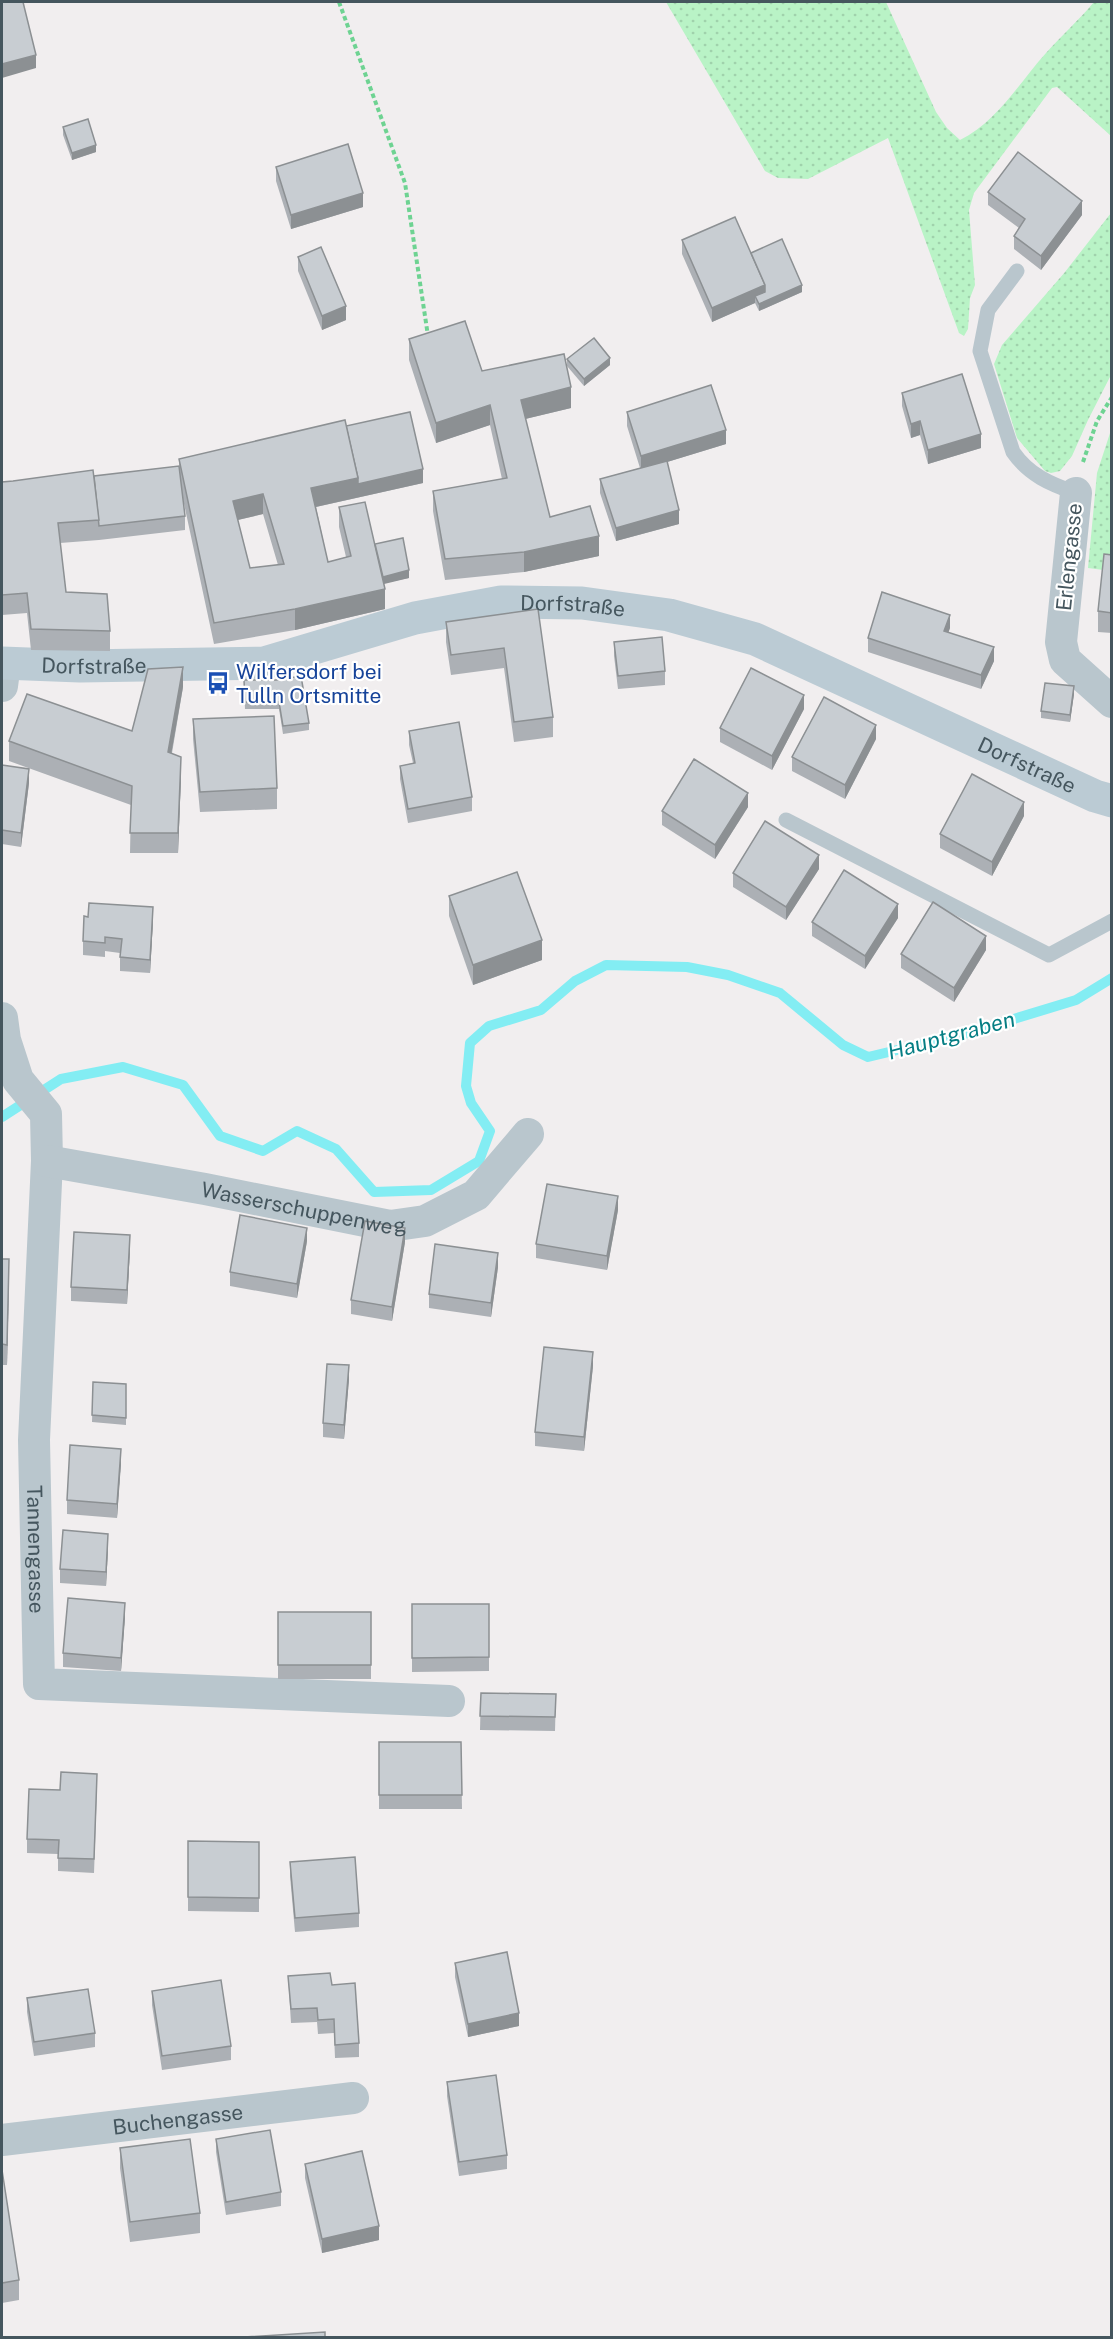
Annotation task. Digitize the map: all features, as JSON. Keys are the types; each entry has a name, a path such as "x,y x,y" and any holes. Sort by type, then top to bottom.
{"street":[{"name":"Erlengasse","path":"1076,493 1061,642 1065,660 1112,702"},
{"name":"Dorfstraße","path":"3,671 80,666 264,663 415,618 501,603 582,603 669,615 755,639 1095,796 1112,801"},
{"name":"Tannengasse","path":"2,1018 5,1040 18,1080 46,1114 47,1161 34,1440 39,1684 449,1701"},
{"name":"Wasserschuppenweg","path":"47,1161 205,1189 390,1226 425,1221 476,1195 528,1134"},
{"name":"Buchengasse","path":"2,2140 353,2098"}],"lane":[{"path":"1017,271 988,310 981,351 1013,452 1022,465 1043,481 1076,493"},
{"path":"786,820 1049,955 1112,921"}],"path":[{"path":"339,2 405,183 430,346"},
{"name":"Erlengasse","path":"1076,493 1084,456 1094,430 1112,397"}],"green space":[{"path":"666,2 886,2 936,112 947,128 960,140 985,123 1007,101 1046,53 1094,2 1111,2 1111,136 1057,87 1052,88 974,193 969,210 975,285 970,298 968,329 964,336 959,333 888,138 808,179 778,178 765,171"},
{"path":"1111,213 1111,375 1072,456 1060,471 1051,473 1045,471 1017,438 994,364 1002,345 1065,272"},
{"path":"1111,430 1111,571 1088,568 1097,473"}],"building":[{"path":"2,2 23,2 36,55 2,64"},
{"path":"88,119 96,145 72,153 63,127"},
{"path":"348,144 363,193 291,215 276,167"},
{"path":"1018,152 1082,201 1041,256 1014,236 1025,219 988,192"},
{"path":"735,217 765,285 712,308 682,240"},
{"path":"782,239 802,285 759,304 755,296 765,292 765,285 751,253"},
{"path":"321,247 346,306 322,316 298,257"},
{"path":"465,321 482,371 564,354 571,387 521,400 550,517 590,506 599,536 524,552 445,559 433,491 507,478 490,405 436,423 409,339"},
{"path":"594,338 610,358 584,379 567,359"},
{"path":"962,374 981,434 928,450 920,421 911,424 902,393"},
{"path":"711,385 726,430 641,456 627,412"},
{"path":"410,412 423,469 358,484 346,426"},
{"path":"345,420 358,478 311,488 328,562 351,556 339,507 365,502 385,589 295,609 214,623 179,459","holes":["263,494 284,564 250,568 233,501"]},
{"path":"667,461 679,510 616,528 600,479"},
{"path":"179,466 185,516 99,526 94,476"},
{"path":"93,470 99,520 58,523 66,592 107,594 110,631 31,629 27,593 2,595 2,482"},
{"path":"403,538 409,570 383,577 375,544"},
{"path":"1104,554 1112,555 1112,613 1098,611"},
{"path":"882,592 950,615 944,631 994,647 981,675 868,638"},
{"path":"538,609 553,717 514,722 504,648 451,655 446,622"},
{"path":"662,637 665,671 618,676 614,642"},
{"path":"183,667 168,752 181,757 178,833 130,833 132,786 9,741 27,694 132,731 148,669"},
{"path":"751,668 804,695 772,756 720,728"},
{"path":"301,676 309,723 283,726 279,702 245,702 244,680 276,680"},
{"path":"1045,683 1074,686 1070,715 1041,711"},
{"path":"824,697 876,725 845,785 792,757"},
{"path":"274,716 277,788 200,792 193,719"},
{"path":"459,722 472,797 408,809 400,766 415,763 409,731"},
{"path":"694,759 748,793 715,845 662,811"},
{"path":"2,765 29,769 21,833 2,830"},
{"path":"972,774 1024,802 992,862 940,834"},
{"path":"765,821 819,855 786,907 733,873"},
{"path":"844,870 898,904 865,956 812,922"},
{"path":"517,872 542,940 473,965 449,896"},
{"path":"933,902 986,936 954,988 901,954"},
{"path":"89,903 153,907 150,960 120,957 122,939 105,937 105,943 83,941 84,916 88,917"},
{"path":"547,1184 618,1196 607,1256 536,1244"},
{"path":"240,1215 307,1228 297,1284 230,1272"},
{"path":"365,1221 405,1228 392,1307 351,1300"},
{"path":"74,1232 130,1235 127,1290 71,1287"},
{"path":"435,1244 498,1253 491,1303 429,1294"},
{"path":"2,1259 9,1259 7,1345 2,1344"},
{"path":"544,1347 593,1352 584,1437 535,1432"},
{"path":"327,1364 349,1365 344,1425 323,1423"},
{"path":"93,1382 126,1384 126,1418 92,1415"},
{"path":"70,1445 121,1449 117,1504 67,1500"},
{"path":"63,1530 108,1534 106,1572 60,1569"},
{"path":"68,1598 125,1603 121,1658 63,1653"},
{"path":"412,1604 489,1604 489,1657 412,1658"},
{"path":"278,1612 371,1612 371,1665 278,1665"},
{"path":"481,1693 556,1694 555,1717 480,1716"},
{"path":"379,1742 461,1742 462,1795 379,1795"},
{"path":"61,1772 97,1774 94,1859 58,1858 59,1840 27,1839 29,1789 60,1790"},
{"path":"188,1841 259,1842 259,1898 188,1897"},
{"path":"355,1857 359,1913 295,1918 290,1862"},
{"path":"507,1952 519,2013 468,2024 455,1963"},
{"path":"330,1973 332,1985 355,1983 359,2043 335,2045 334,2019 318,2020 317,2008 291,2009 288,1976"},
{"path":"221,1980 231,2046 162,2056 152,1991"},
{"path":"88,1989 95,2033 34,2042 27,1998"},
{"path":"496,2075 507,2155 459,2162 447,2082"},
{"path":"270,2130 281,2192 226,2202 216,2139"},
{"path":"190,2139 200,2213 130,2222 120,2148"},
{"path":"362,2151 379,2226 322,2239 305,2164"},
{"path":"2,2170 19,2280 2,2283"},
{"path":"325,2332 325,2337 244,2337"}],"waterway":[{"name":"Hauptgraben","path":"2,1117 61,1079 123,1067 183,1085 220,1136 263,1151 297,1131 336,1149 374,1192 431,1190 479,1161 490,1131 471,1103 466,1086 470,1043 489,1026 541,1010 575,981 606,965 687,967 728,975 780,993 843,1045 868,1057 968,1033 1076,1000 1112,978"}],"place":[{"name":"Wilfersdorf bei Tulln Ortsmitte","path":"218,683"}]}
